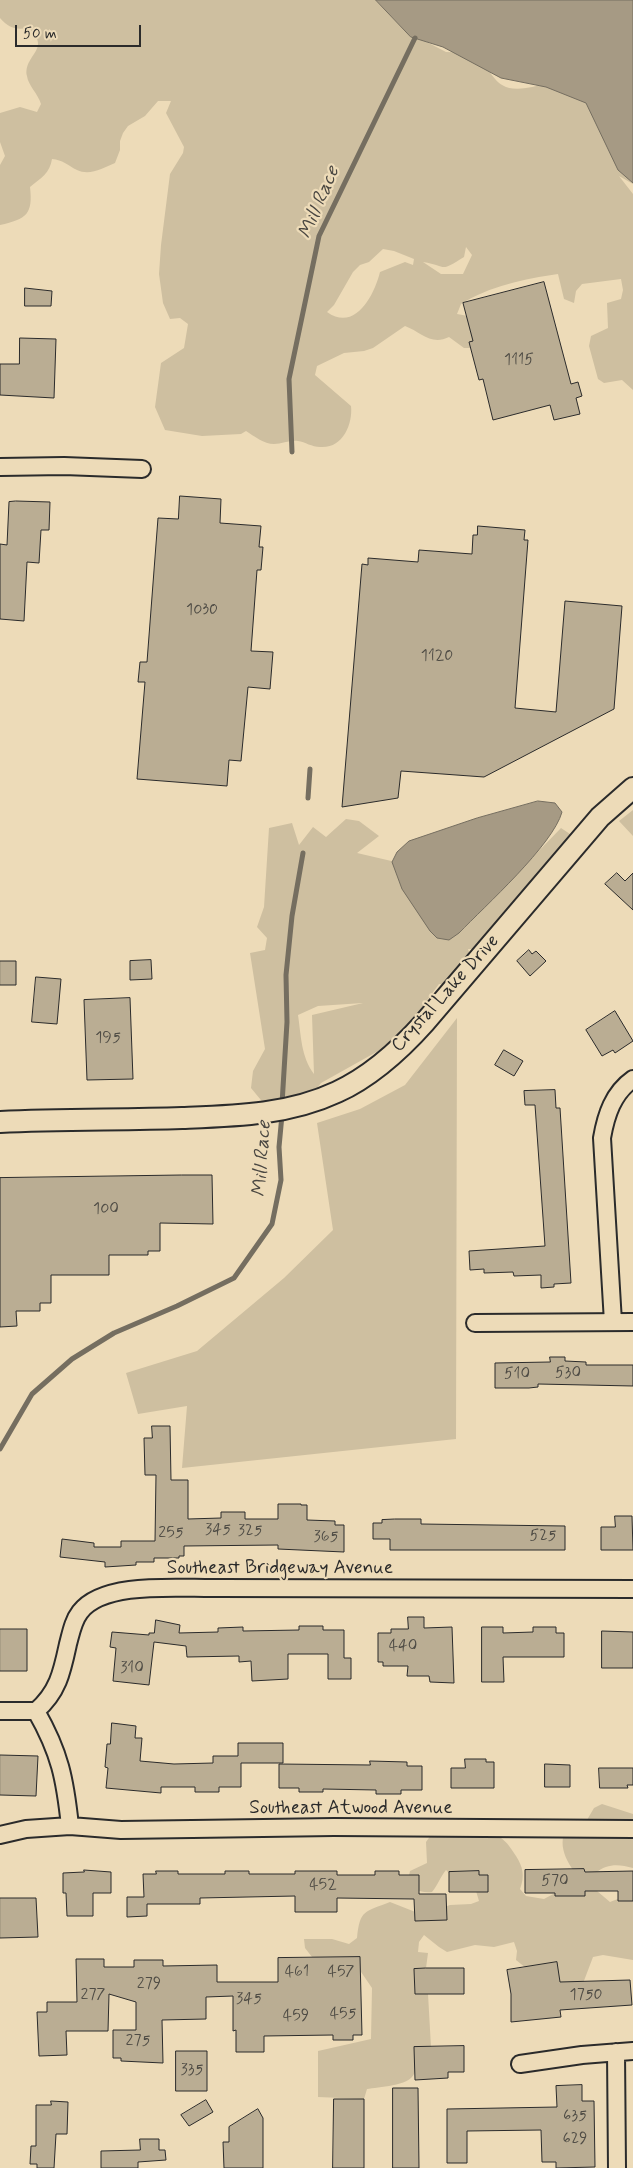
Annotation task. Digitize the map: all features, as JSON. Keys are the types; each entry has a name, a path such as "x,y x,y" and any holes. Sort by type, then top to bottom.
{"street":[{"path":"0,467 74,468 89,466 142,469"},
{"name":"Crystal Lake Drive","path":"0,1122 135,1120 266,1114 298,1107 339,1091 381,1065 400,1049 426,1022 600,817 633,788"},
{"path":"613,1322 602,1138 605,1119 610,1106 618,1093 633,1079"},
{"path":"474,1323 633,1322"},
{"name":"Southeast Bridgeway Avenue","path":"36,1712 49,1700 57,1684 72,1626 80,1612 90,1602 114,1592 210,1588 633,1589"},
{"path":"0,1711 36,1712 51,1737 60,1762 65,1783 70,1826"},
{"name":"Southeast Atwood Avenue","path":"0,1835 26,1829 70,1826 121,1830 334,1827 633,1829"},
{"path":"520,2064 582,2055 633,2051"},
{"path":"616,2052 617,2168"}],"shaded area":[{"path":"0,0 400,0 419,38 446,52 475,53 501,84 515,89 554,84 616,119 633,132 633,184 619,176 633,194 633,390 622,380 604,383 598,379 589,346 591,336 608,328 607,303 621,299 623,290 621,279 582,284 576,291 574,303 564,299 558,274 533,278 495,288 461,304 457,314 468,316 483,325 474,348 464,348 449,337 437,340 431,339 405,326 373,348 344,353 317,366 315,375 351,406 348,428 340,440 328,447 314,446 298,441 270,444 246,431 241,434 202,436 165,430 155,407 161,363 184,348 188,324 180,318 170,319 163,303 159,274 170,174 183,153 184,147 166,113 171,101 158,101 145,116 128,126 120,141 120,150 115,163 96,171 82,172 52,159 47,172 30,187 30,203 26,214 16,220 0,225 0,165 5,156 0,142 0,113 20,107 37,112 41,104 27,76 27,69 38,47 38,41 28,28 12,28 0,18","holes":["466,247 472,255 463,274 441,274 423,262 447,267 464,257","383,249 414,259 413,265 405,262 380,272 368,300 354,314 346,318 337,317 327,312 334,305 353,272 360,265 369,262"]},
{"path":"376,0 633,0 633,183 618,170 586,103 546,87 501,78 443,47 411,37"},
{"path":"538,801 555,803 562,812 556,826 546,841 517,875 459,933 449,940 437,938 430,931 402,889 392,862 397,852 409,841 477,818"},
{"path":"633,810 633,836 619,821"},
{"path":"346,819 359,821 379,836 357,853 400,863 459,933 561,828 576,838 495,949 468,949 475,970 464,985 439,984 409,1025 380,1050 321,1083 310,1097 265,1105 251,1088 253,1071 265,1049 250,953 265,950 267,938 257,927 264,907 269,828 292,823 299,845 313,827 326,837","holes":["363,1003 312,1015 314,1074 304,1053 298,1015 318,1006"]},
{"path":"457,1018 456,1439 182,1468 187,1406 138,1414 126,1373 197,1351 284,1278 333,1230 317,1123 360,1109 405,1085"},
{"path":"602,1804 633,1814 633,1868 614,1865 604,1867 595,1873 597,1891 610,1902 633,1893 633,1960 603,1955 593,1957 582,1986 546,1984 516,1960 517,1951 514,1942 494,1947 475,1945 447,1952 424,1935 419,1942 418,1952 428,1953 426,1968 414,1969 415,1994 428,1994 431,2047 414,2047 414,2074 411,2078 400,2083 367,2089 364,2099 318,2097 318,2051 371,2039 372,1988 359,1969 312,1957 305,1948 304,1939 332,1939 349,1944 357,1938 360,1922 365,1913 390,1902 423,1915 450,1905 471,1904 479,1901 476,1891 459,1883 446,1870 432,1892 418,1890 410,1883 408,1880 410,1871 427,1863 426,1842 431,1835 487,1834 501,1838 509,1846 520,1864 523,1876 520,1889 526,1896 544,1899 557,1892 568,1896 581,1896 586,1888 568,1861 563,1846 563,1839 565,1831 584,1825 594,1808"}],"building":[{"path":"544,282 571,384 578,382 582,396 576,398 580,414 554,420 550,405 493,420 483,379 479,380 469,342 473,341 463,303"},
{"path":"25,288 52,291 51,306 25,306"},
{"path":"20,338 56,339 54,398 0,395 0,364 19,364"},
{"path":"180,496 221,499 220,523 261,526 259,547 263,547 261,570 257,570 251,651 273,652 270,689 248,687 241,761 229,760 227,786 137,779 145,682 138,682 140,662 147,662 158,518 178,519"},
{"path":"9,502 50,502 49,530 41,530 39,563 27,562 24,621 0,619 0,544 7,545"},
{"path":"478,526 525,530 524,540 528,540 515,708 556,712 565,601 622,606 614,709 484,777 401,771 398,798 342,807 362,564 368,565 368,558 418,562 419,550 472,554 473,535 477,535"},
{"path":"617,873 625,881 633,873 633,910 605,884"},
{"path":"529,950 532,954 536,951 546,961 530,976 517,961"},
{"path":"151,960 152,979 130,980 130,961"},
{"path":"0,961 16,961 16,985 0,985"},
{"path":"36,977 61,979 57,1024 32,1022"},
{"path":"130,998 133,1079 87,1080 84,1000"},
{"path":"615,1011 633,1041 615,1053 613,1050 602,1056 586,1030"},
{"path":"504,1050 523,1061 514,1076 495,1065"},
{"path":"555,1090 556,1108 560,1108 571,1283 554,1284 554,1287 541,1288 541,1275 514,1276 513,1272 484,1273 484,1269 470,1270 469,1251 545,1246 535,1105 525,1105 524,1091"},
{"path":"212,1175 213,1224 160,1223 160,1251 148,1251 148,1255 109,1255 109,1275 51,1275 51,1303 40,1303 40,1311 16,1311 17,1326 0,1327 0,1178"},
{"path":"550,1357 565,1357 565,1361 586,1362 586,1365 633,1365 633,1386 538,1384 538,1387 529,1388 495,1388 495,1363 550,1362"},
{"path":"152,1426 170,1426 171,1480 188,1480 188,1519 221,1518 221,1512 245,1512 245,1519 278,1519 278,1504 307,1505 307,1520 335,1521 335,1525 344,1525 344,1552 278,1549 278,1545 184,1546 184,1556 179,1556 179,1558 154,1558 154,1562 136,1562 136,1565 105,1567 105,1562 60,1557 62,1539 94,1543 94,1547 121,1547 121,1541 155,1541 156,1475 145,1475 144,1438 152,1438"},
{"path":"615,1516 632,1516 633,1550 601,1550 601,1527 615,1527"},
{"path":"421,1519 421,1524 565,1526 565,1550 390,1550 390,1539 373,1539 373,1523 382,1523 382,1520"},
{"path":"408,1617 424,1617 424,1628 452,1627 454,1683 430,1682 429,1676 407,1676 408,1666 383,1666 383,1662 378,1662 378,1633 391,1633 391,1629 408,1629"},
{"path":"156,1620 180,1625 179,1633 218,1632 218,1628 243,1627 243,1631 299,1630 299,1626 323,1626 323,1630 344,1630 344,1658 351,1658 351,1679 328,1679 328,1654 288,1654 288,1679 252,1681 251,1661 239,1662 239,1656 187,1657 186,1646 154,1642 149,1685 113,1681 116,1648 110,1647 112,1632 149,1635 149,1633 154,1633"},
{"path":"482,1627 503,1627 503,1633 533,1632 533,1627 556,1627 556,1633 564,1633 564,1657 503,1657 504,1682 482,1682"},
{"path":"0,1629 27,1629 27,1671 0,1671"},
{"path":"602,1631 633,1632 633,1668 602,1668"},
{"path":"112,1723 136,1726 135,1738 142,1738 140,1761 174,1764 213,1763 213,1756 238,1756 238,1743 283,1743 283,1763 241,1763 241,1787 219,1787 219,1792 195,1792 195,1787 161,1787 161,1793 106,1788 108,1768 105,1767 107,1744 110,1744"},
{"path":"0,1755 38,1756 36,1796 0,1795"},
{"path":"465,1759 486,1759 486,1762 494,1762 494,1788 451,1788 451,1768 465,1768"},
{"path":"370,1761 407,1762 407,1766 422,1766 422,1790 401,1790 401,1794 376,1794 376,1790 323,1789 323,1792 299,1792 299,1788 279,1788 279,1764 370,1765"},
{"path":"545,1764 570,1765 570,1787 545,1787"},
{"path":"599,1768 633,1768 633,1785 627,1785 628,1788 600,1788"},
{"path":"584,1869 585,1872 633,1871 633,1901 618,1901 618,1891 585,1891 585,1896 525,1893 525,1870"},
{"path":"84,1870 111,1872 111,1893 93,1893 93,1916 67,1916 66,1893 63,1893 63,1873 84,1872"},
{"path":"156,1871 178,1871 178,1874 225,1874 225,1871 249,1871 249,1874 295,1874 295,1871 337,1871 337,1875 375,1875 375,1871 399,1871 399,1875 419,1875 419,1894 446,1894 447,1920 415,1921 414,1899 337,1898 337,1912 295,1912 295,1896 200,1898 200,1904 147,1904 147,1916 127,1917 127,1897 144,1897 143,1874 156,1874"},
{"path":"479,1871 479,1875 488,1875 488,1892 449,1892 449,1872"},
{"path":"0,1898 36,1898 38,1937 0,1938"},
{"path":"360,1957 362,2035 353,2035 353,2040 333,2040 333,2035 264,2036 264,2052 236,2052 236,2030 233,2031 233,1996 206,1997 206,2019 162,2020 163,2063 121,2061 121,2058 113,2058 113,2030 136,2030 136,2002 109,1994 108,2031 66,2031 67,2055 39,2056 37,2012 47,2012 47,2002 77,2002 76,1959 104,1959 104,1967 134,1967 134,1960 163,1960 163,1966 217,1965 217,1982 278,1982 278,1958"},
{"path":"557,1962 560,1982 630,1980 632,2005 560,2010 561,2017 511,2022 511,1994 507,1970"},
{"path":"464,1968 464,1994 415,1994 414,1969"},
{"path":"464,2046 464,2072 448,2072 448,2078 415,2080 414,2047"},
{"path":"176,2051 207,2051 207,2091 176,2091"},
{"path":"582,2085 582,2101 594,2101 595,2167 556,2168 556,2162 542,2162 541,2130 467,2131 467,2163 447,2163 447,2109 557,2107 556,2086"},
{"path":"393,2088 418,2088 419,2168 393,2168"},
{"path":"334,2099 364,2099 364,2168 333,2168"},
{"path":"206,2100 213,2112 189,2126 181,2115"},
{"path":"51,2101 68,2102 67,2134 56,2134 54,2168 37,2168 37,2164 30,2164 31,2146 36,2146 36,2105 51,2105"},
{"path":"258,2109 263,2118 263,2168 224,2168 223,2142 229,2142 229,2127"},
{"path":"140,2139 159,2139 159,2150 165,2150 166,2160 138,2162 138,2168 101,2168 101,2151 140,2150"}],"waterway":[{"name":"Mill Race","path":"292,452 289,379 319,236 415,38"},
{"name":"Mill Race","path":"308,798 310,769"},
{"name":"Mill Race","path":"282,1104 287,1022 286,975 292,916 303,853"},
{"name":"Mill Race","path":"0,1449 32,1394 72,1359 114,1333 177,1306 234,1278 272,1224 281,1180 279,1147 282,1115"}]}
